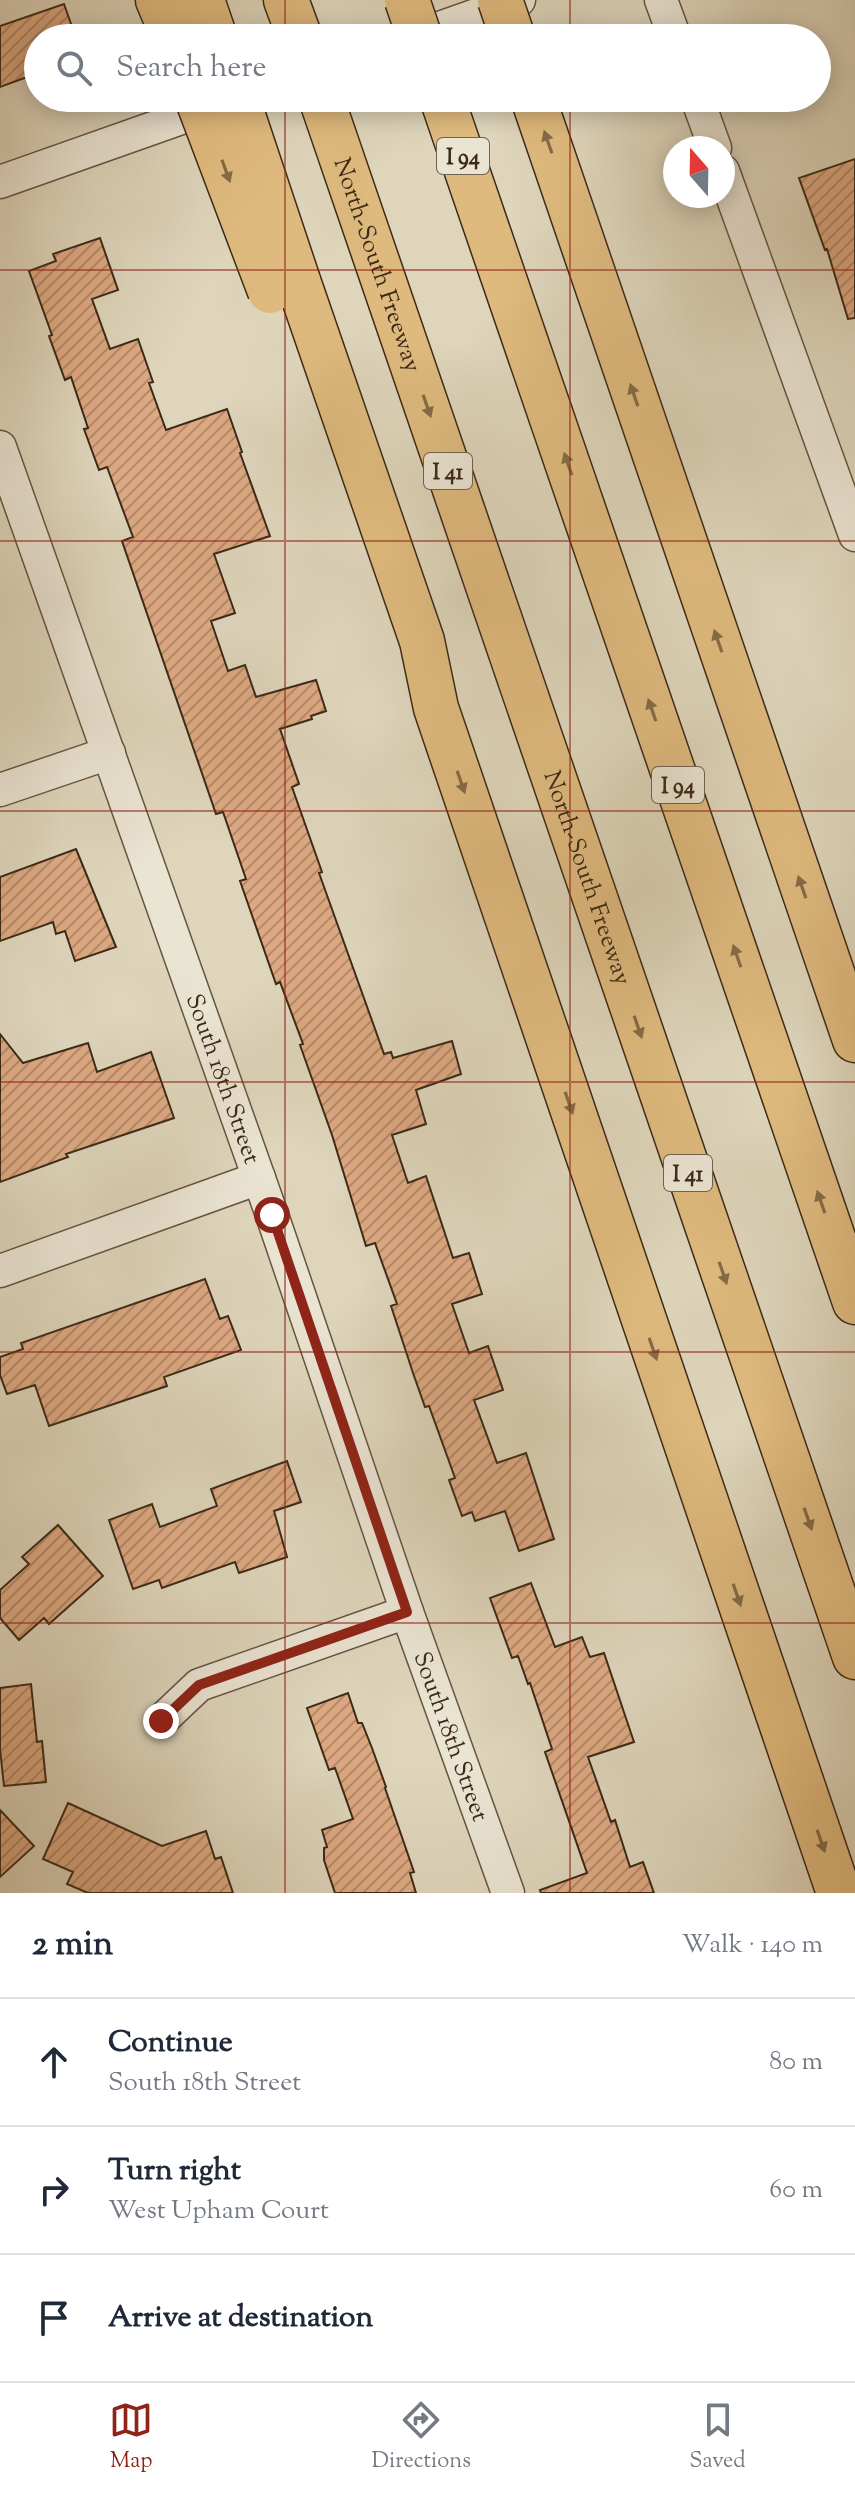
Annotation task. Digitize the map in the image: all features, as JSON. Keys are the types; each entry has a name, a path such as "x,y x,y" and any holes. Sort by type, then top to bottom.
{"highway":[{"path":"158,0 168,24"},
{"path":"202,0 210,24"},
{"path":"286,0 295,24"},
{"path":"407,0 415,24"},
{"path":"500,0 508,24"},
{"path":"203,112 284,286 422,641 436,708 839,1893"},
{"path":"241,112 284,286"},
{"name":"North-South Freeway","path":"326,112 855,1657"},
{"name":"I 94","path":"447,112 855,1302"},
{"path":"538,112 855,1040"}],"street":[{"path":"451,24 519,0"},
{"path":"661,0 670,24"},
{"path":"0,182 198,112"},
{"path":"702,112 711,136"},
{"path":"735,204 855,535"},
{"name":"South 18th Street","path":"0,447 508,1893"},
{"path":"0,790 109,753"},
{"path":"0,1271 259,1178"},
{"path":"161,1721 199,1685 407,1612"}],"building":[{"path":"64,4 71,24 24,24 24,78 0,87 0,26"},
{"path":"855,159 855,318 848,319 827,249 799,178"},
{"path":"100,238 118,290 92,299 110,349 138,339 153,382 149,383 166,430 227,409 242,452 270,536 214,554 235,613 211,621 228,671 245,665 256,697 316,680 326,711 280,729 299,784 292,787 322,872 319,873 384,1054 391,1052 393,1058 452,1041 461,1074 416,1090 426,1124 392,1135 408,1183 426,1176 453,1258 469,1253 482,1294 452,1304 469,1353 488,1346 503,1390 474,1400 497,1463 526,1453 554,1539 519,1551 505,1511 475,1521 472,1512 462,1516 449,1480 455,1478 429,1406 425,1407 391,1306 397,1304 375,1243 366,1246 300,1045 303,1044 280,982 276,984 240,881 246,879 223,812 216,814 122,541 133,537 107,467 99,470 84,429 88,428 71,377 65,380 49,336 52,335 29,271 56,261 53,254"},
{"path":"76,849 116,947 75,961 65,931 56,934 53,922 0,941 0,877"},
{"path":"0,1034 23,1063 88,1043 97,1072 151,1052 174,1118 66,1154 68,1157 0,1182"},
{"path":"205,1279 220,1319 228,1316 241,1350 164,1377 167,1386 49,1426 35,1385 7,1394 0,1375 0,1357 23,1349 21,1343"},
{"path":"287,1461 301,1502 274,1511 287,1557 239,1573 235,1562 162,1588 159,1580 133,1589 109,1520 152,1504 160,1527 217,1506 211,1489"},
{"path":"58,1525 103,1576 49,1624 44,1618 19,1640 0,1618 0,1590 29,1564 22,1557"},
{"path":"531,1583 555,1647 582,1637 590,1657 604,1653 634,1742 588,1757 611,1822 615,1820 630,1867 643,1862 654,1893 541,1893 540,1890 587,1873 545,1752 552,1749 530,1683 518,1656 512,1658 490,1598"},
{"path":"31,1684 37,1742 42,1741 46,1782 4,1786 0,1749 0,1688"},
{"path":"348,1693 386,1787 414,1872 410,1873 416,1893 335,1893 324,1860 324,1848 327,1847 322,1830 353,1819 335,1768 329,1770 307,1708"},
{"path":"68,1803 162,1846 206,1831 215,1859 221,1857 233,1893 88,1893 67,1884 73,1872 43,1859"},
{"path":"0,1810 34,1846 0,1877"}],"route":[{"path":"161,1721 199,1685 407,1612 272,1215"}]}
